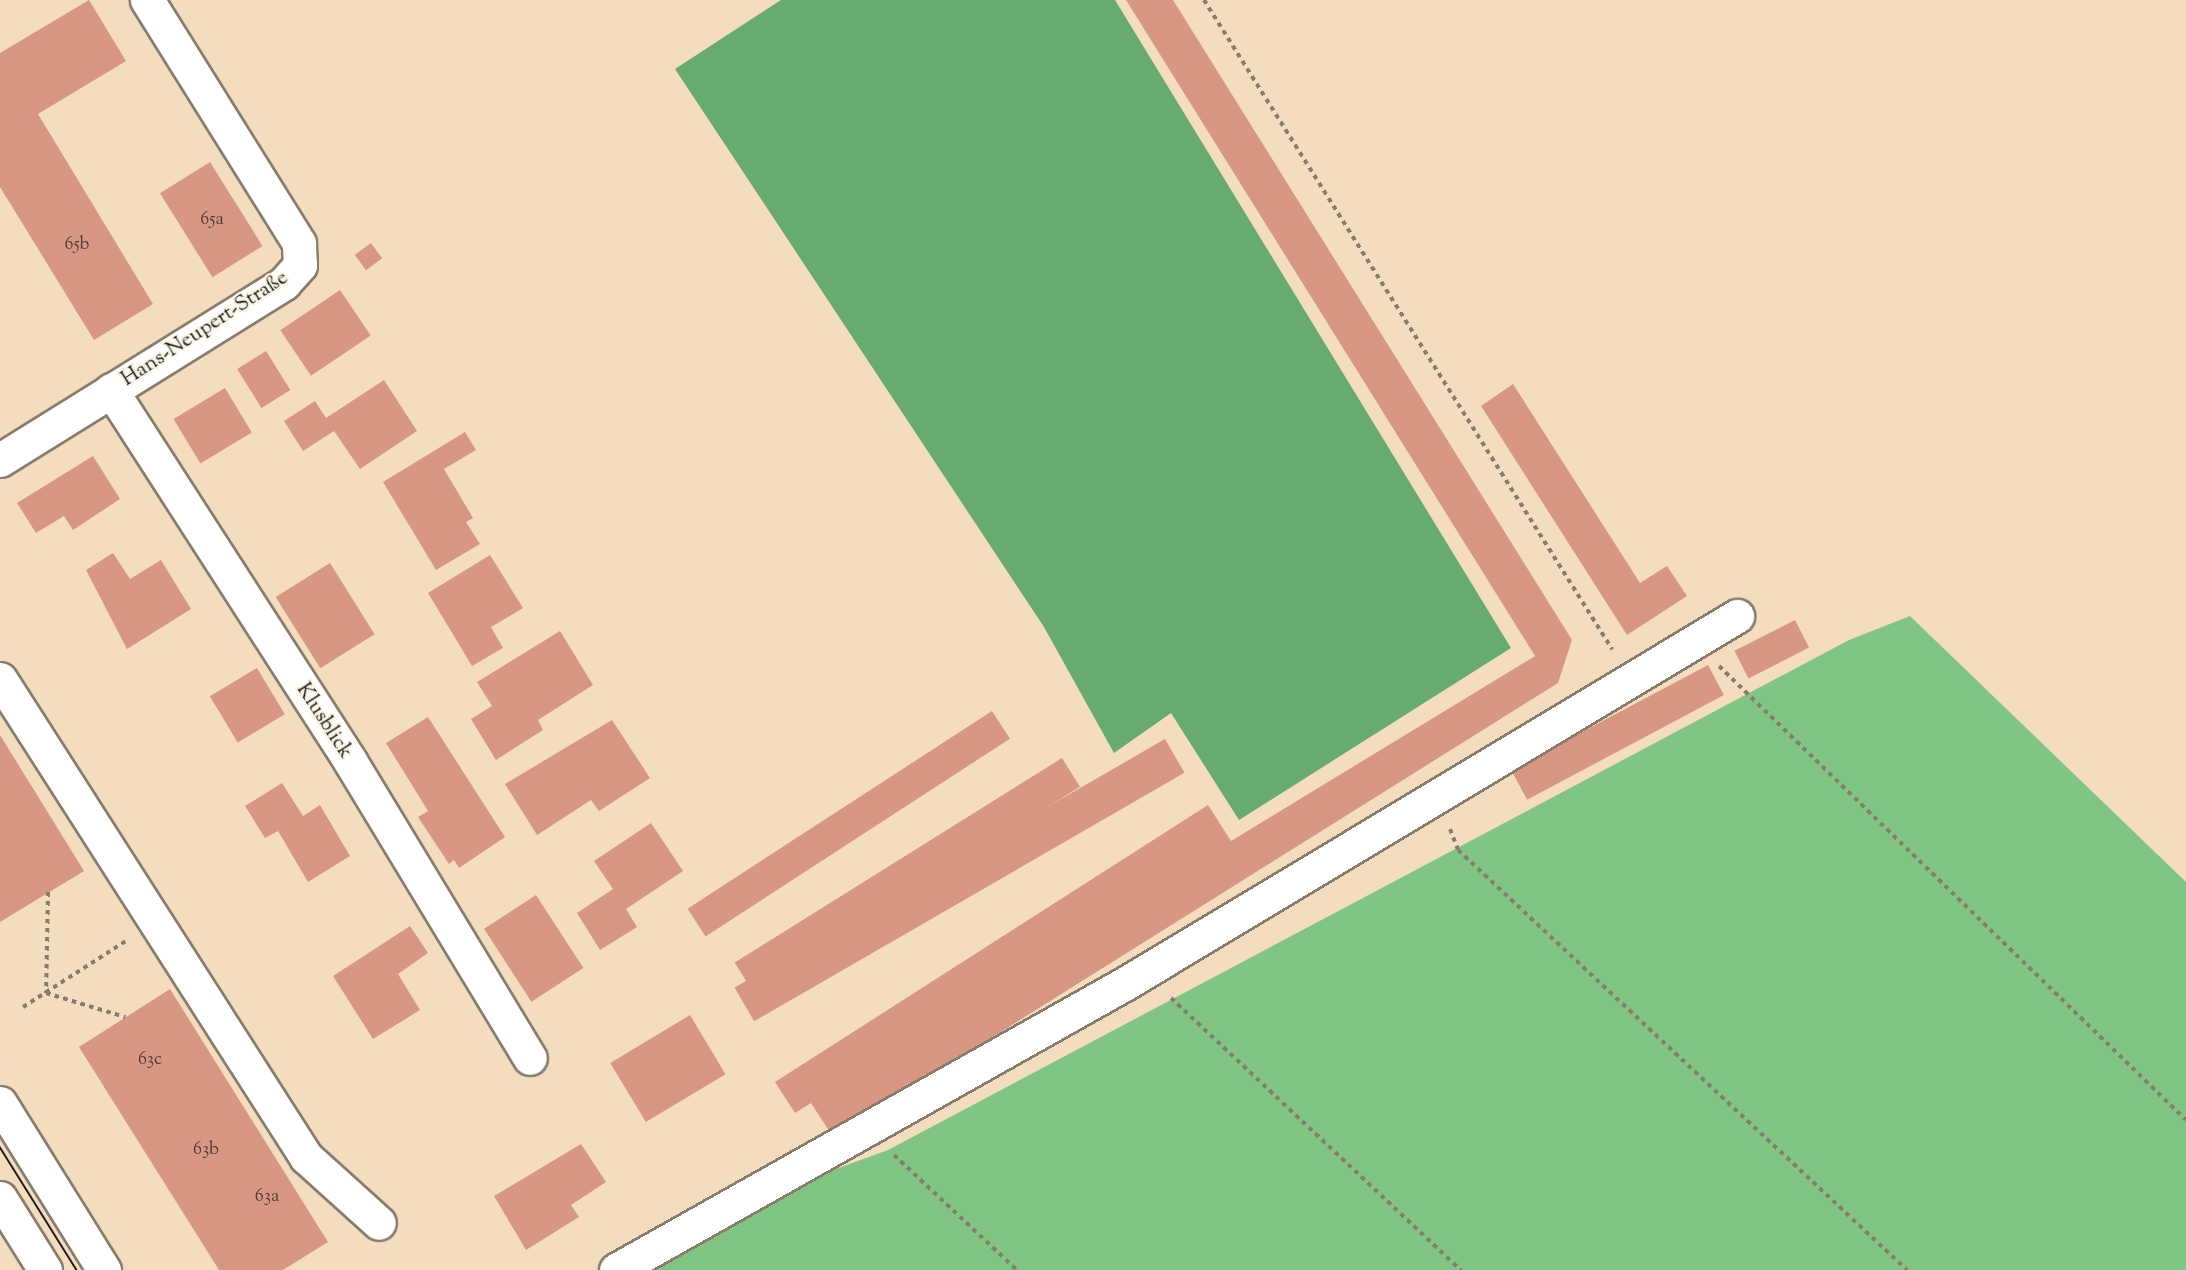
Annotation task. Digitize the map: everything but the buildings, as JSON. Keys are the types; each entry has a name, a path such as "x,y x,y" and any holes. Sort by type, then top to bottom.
{"street":[{"name":"Hans-Neupert-Straße","path":"0,460 284,283 300,265 299,243 147,0"},
{"name":"Klusblick","path":"111,390 350,762 530,1058"},
{"path":"616,1270 874,1128 1151,967 1434,793 1737,616"},
{"path":"0,679 153,924 306,1157 379,1223"},
{"path":"0,1103 104,1270"},
{"path":"0,1198 45,1270"}],"path":[{"path":"1204,0 1630,677"},
{"path":"1698,640 1744,695 2186,1119"},
{"path":"1434,793 1458,850 1907,1270"},
{"path":"46,993 48,892"},
{"path":"23,1007 153,924"},
{"path":"1151,967 1172,999 1461,1270"},
{"path":"46,993 125,1017"},
{"path":"874,1128 888,1150 1017,1270"}],"green space":[{"path":"781,0 1115,0 1511,648 1239,820 1171,713 1114,753 1044,627 675,69"},
{"path":"1910,616 2186,882 2186,1270 656,1270 811,1178 888,1150 1849,640"}],"tram line":[{"path":"0,1147 77,1270"}]}
